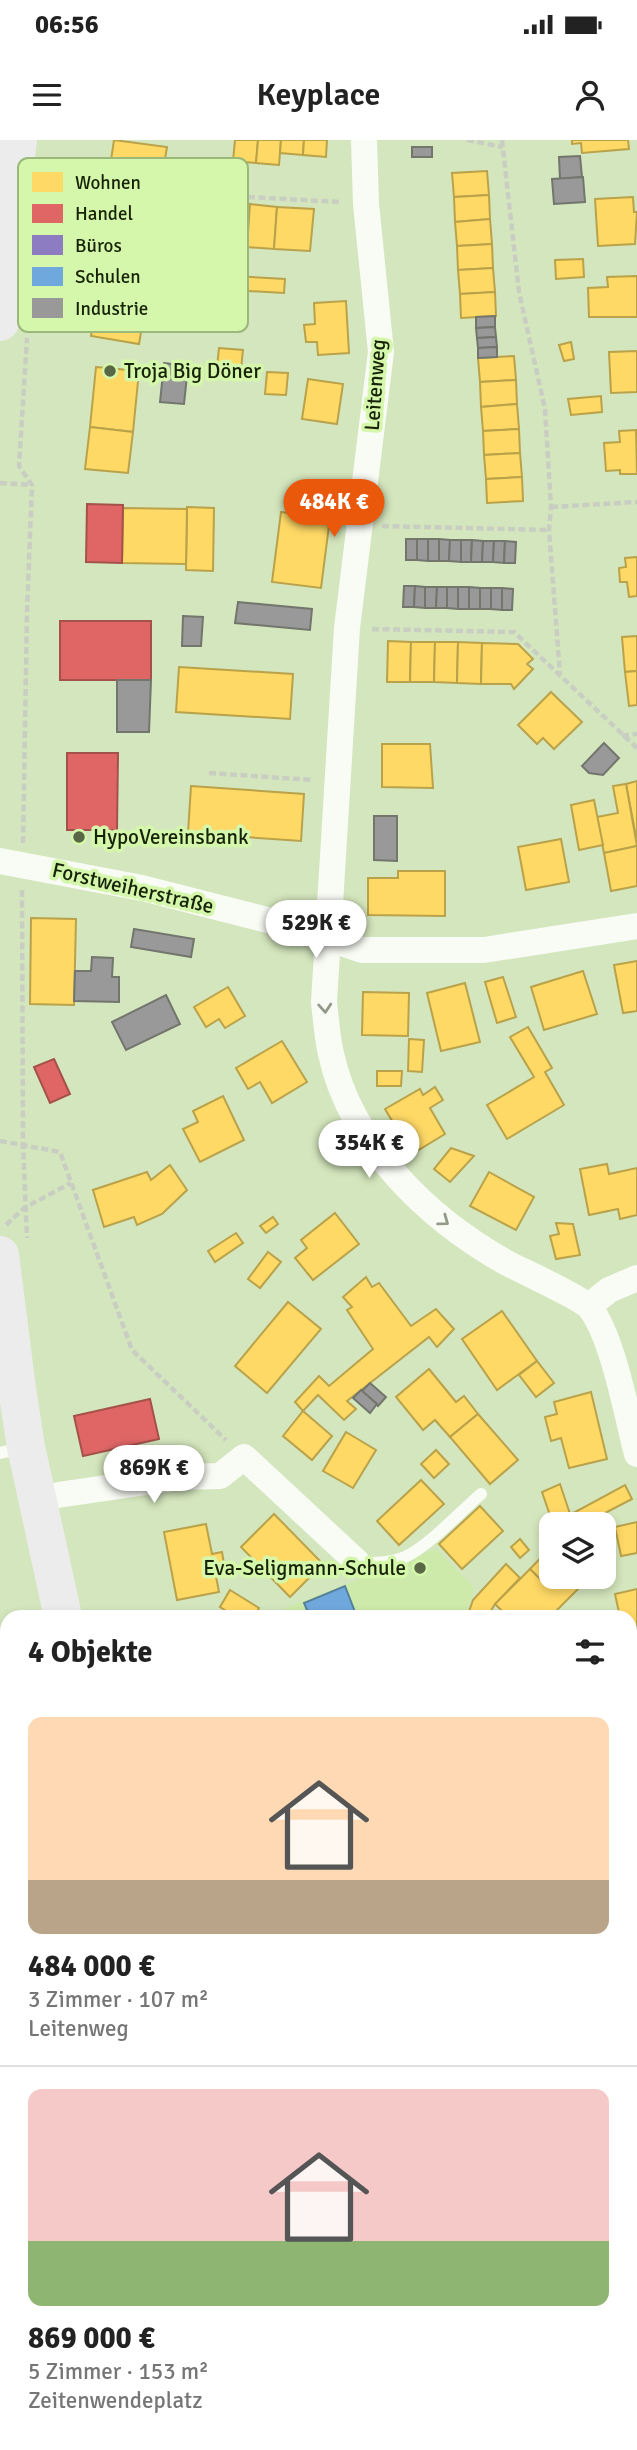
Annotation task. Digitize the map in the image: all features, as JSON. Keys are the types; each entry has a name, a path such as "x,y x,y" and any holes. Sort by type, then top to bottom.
{"main road":[{"path":"0,322 10,193 18,140"},
{"path":"0,1255 16,1389 13,1450 37,1502 61,1610"}],"street":[{"name":"Leitenweg","path":"364,140 366,204 381,352 347,628 336,782 324,1002 331,1054 345,1098 396,1178 439,1219 503,1261 589,1306"},
{"name":"Forstweiherstraße","path":"0,861 142,888 291,926 362,950 484,950 637,926"},
{"path":"637,1278 609,1290 589,1306 604,1332 637,1454"},
{"path":"37,1502 58,1495 181,1477 220,1476 244,1457 357,1562"}],"lane":[{"path":"357,1562 372,1564 405,1557 481,1494"}],"path":[{"path":"467,140 503,147"},
{"path":"502,140 519,292 545,409 551,507 549,530 560,674"},
{"path":"248,197 366,204"},
{"path":"0,483 32,485"},
{"path":"551,507 637,502"},
{"path":"360,525 549,530"},
{"path":"347,628 514,632 637,748"},
{"path":"622,736 637,734"},
{"path":"209,773 336,782"},
{"path":"0,1140 60,1152 132,1350 244,1457"},
{"path":"0,1230 24,1208 71,1183"}],"shaded area":[{"name":"Eva-Seligmann-Schule","path":"436,1549 474,1588 466,1610 283,1609"}],"building: Wohnen":[{"path":"114,140 167,147 165,158 111,158"},
{"path":"235,140 258,140 256,163 248,162 248,158 233,158"},
{"path":"258,140 281,140 279,165 256,163"},
{"path":"281,140 304,140 303,155 280,153"},
{"path":"304,140 327,140 326,157 303,155"},
{"path":"572,140 628,140 629,149 582,153 581,143 572,144"},
{"path":"487,171 489,195 454,197 452,173"},
{"path":"489,195 490,219 455,222 454,197"},
{"path":"633,197 634,212 637,212 635,244 598,246 595,199"},
{"path":"250,204 277,207 274,249 248,247"},
{"path":"277,207 314,209 310,251 274,249"},
{"path":"490,219 492,244 457,246 455,222"},
{"path":"492,244 493,268 458,270 457,246"},
{"path":"583,259 584,277 556,279 555,260"},
{"path":"493,268 495,292 460,294 458,270"},
{"path":"637,276 637,317 589,317 588,288 608,287 607,277"},
{"path":"248,277 285,279 284,293 248,291"},
{"path":"495,292 496,316 461,318 460,294"},
{"path":"346,301 349,353 318,355 317,342 306,342 304,325 315,324 314,303"},
{"path":"92,332 141,332 139,344 91,336"},
{"path":"571,342 574,359 564,361 559,345"},
{"path":"219,348 243,350 241,369 217,367"},
{"path":"637,351 637,392 611,393 609,352"},
{"path":"514,356 516,380 480,382 478,358"},
{"path":"96,367 139,371 133,432 90,427"},
{"path":"267,372 288,373 286,395 265,394"},
{"path":"308,379 343,384 337,424 302,419"},
{"path":"516,380 517,404 481,407 480,382"},
{"path":"601,396 602,412 571,415 568,399"},
{"path":"517,404 519,429 483,431 481,407"},
{"path":"90,427 133,432 128,473 85,469"},
{"path":"519,429 520,453 484,455 483,431"},
{"path":"636,430 637,474 620,474 620,470 606,471 604,443 620,442 619,431"},
{"path":"520,453 522,477 486,479 484,455"},
{"path":"522,477 523,501 487,503 486,479"},
{"path":"187,507 214,508 213,571 186,570"},
{"path":"123,508 187,509 186,564 122,563"},
{"path":"281,512 330,518 321,588 272,582"},
{"path":"637,557 637,596 629,597 627,582 620,582 619,568 626,567 625,558"},
{"path":"637,636 637,671 625,672 622,637"},
{"path":"388,641 411,642 410,682 387,682"},
{"path":"411,642 435,642 434,682 410,682"},
{"path":"435,642 458,642 457,683 434,682"},
{"path":"458,642 482,643 481,684 457,683"},
{"path":"482,643 518,644 533,659 527,664 533,669 514,689 511,684 481,684"},
{"path":"179,667 293,674 290,719 176,712"},
{"path":"637,671 637,705 629,706 625,672"},
{"path":"551,692 582,722 554,749 543,738 537,744 518,725"},
{"path":"382,744 430,744 433,788 382,787"},
{"path":"637,781 637,842 626,784"},
{"path":"626,784 637,846 604,853 597,817 618,813 613,786"},
{"path":"191,786 304,794 301,841 188,833"},
{"path":"594,800 603,845 579,850 571,805"},
{"path":"561,839 569,882 526,890 518,847"},
{"path":"637,846 637,886 611,891 604,853"},
{"path":"398,871 445,871 445,916 368,915 368,878 398,878"},
{"path":"31,918 76,919 74,1005 30,1004"},
{"path":"637,961 637,1011 623,1013 614,965"},
{"path":"583,971 597,1014 544,1030 531,987"},
{"path":"503,977 516,1017 497,1023 485,982"},
{"path":"465,983 480,1042 441,1051 427,993"},
{"path":"228,987 245,1016 225,1028 219,1019 206,1027 194,1007"},
{"path":"363,992 409,993 408,1036 362,1035"},
{"path":"528,1027 552,1068 545,1072 564,1105 507,1139 487,1105 534,1077 510,1037"},
{"path":"409,1039 424,1040 422,1072 408,1071"},
{"path":"282,1041 307,1082 272,1103 260,1082 248,1089 236,1068"},
{"path":"377,1071 402,1071 401,1086 377,1086"},
{"path":"435,1087 443,1100 430,1108 445,1134 412,1154 385,1109 420,1089 423,1095"},
{"path":"223,1096 244,1140 200,1162 183,1129 198,1122 193,1111"},
{"path":"451,1148 474,1156 450,1182 434,1169"},
{"path":"607,1164 609,1174 637,1168 637,1215 620,1219 618,1209 589,1215 580,1169"},
{"path":"170,1165 187,1190 162,1214 137,1225 134,1217 104,1227 93,1190 147,1172 151,1180"},
{"path":"489,1172 534,1197 516,1230 470,1206"},
{"path":"335,1213 359,1244 313,1280 295,1258 307,1248 301,1240"},
{"path":"273,1217 278,1224 266,1233 260,1226"},
{"path":"556,1223 573,1224 580,1255 556,1259 550,1236 559,1234"},
{"path":"236,1233 243,1243 215,1262 208,1251"},
{"path":"268,1252 281,1262 260,1288 248,1279"},
{"path":"366,1277 372,1287 379,1283 411,1326 436,1309 454,1329 437,1347 429,1337 347,1401 356,1409 344,1420 318,1395 303,1411 295,1402 319,1376 329,1386 373,1349 347,1310 352,1307 343,1297"},
{"path":"288,1302 321,1329 267,1393 235,1366"},
{"path":"502,1311 537,1361 497,1390 462,1339"},
{"path":"537,1361 554,1383 536,1397 519,1375"},
{"path":"429,1369 456,1402 464,1396 478,1414 450,1437 435,1420 423,1430 396,1397"},
{"path":"591,1392 607,1459 569,1468 561,1438 551,1441 545,1417 557,1414 554,1402"},
{"path":"303,1411 332,1436 312,1460 283,1436"},
{"path":"478,1414 518,1460 490,1484 450,1437"},
{"path":"346,1432 376,1450 353,1488 323,1471"},
{"path":"436,1450 449,1464 434,1478 421,1464"},
{"path":"421,1480 444,1504 399,1545 377,1521"},
{"path":"560,1484 569,1512 549,1512 542,1492"},
{"path":"625,1485 632,1499 607,1512 575,1512"},
{"path":"480,1506 503,1531 462,1569 439,1544"},
{"path":"274,1514 323,1564 290,1597 241,1547"},
{"path":"637,1522 637,1553 621,1556 616,1527"},
{"path":"206,1524 212,1554 222,1552 224,1564 214,1566 219,1592 177,1600 164,1532"},
{"path":"520,1539 529,1550 520,1558 511,1547"},
{"path":"539,1560 539,1578 530,1569"},
{"path":"506,1564 520,1578 491,1610 469,1610 473,1600"},
{"path":"530,1569 539,1578 539,1589 578,1589 557,1610 501,1610 495,1604"},
{"path":"637,1589 637,1610 618,1610 615,1594"},
{"path":"230,1590 259,1608 225,1610 220,1607"}],"building: Handel":[{"path":"87,504 123,505 122,563 86,562"},
{"path":"60,621 151,621 151,680 60,680"},
{"path":"67,753 118,753 117,830 67,830"},
{"path":"54,1059 70,1094 50,1103 34,1067"},
{"path":"150,1399 159,1439 83,1456 74,1416"}],"building: Schulen":[{"path":"345,1586 354,1610 307,1610 304,1603"}],"building: Industrie":[{"path":"412,147 432,147 432,157 412,157"},
{"path":"580,156 582,177 560,179 559,157"},
{"path":"583,177 585,202 554,204 552,179"},
{"path":"495,316 495,327 476,328 476,317"},
{"path":"495,327 496,337 477,338 476,328"},
{"path":"496,337 497,347 478,348 477,338"},
{"path":"497,347 497,357 478,358 478,348"},
{"path":"164,363 188,366 184,404 160,402"},
{"path":"406,539 417,539 417,560 406,560"},
{"path":"417,539 428,539 428,561 417,560"},
{"path":"428,539 439,539 439,561 428,561"},
{"path":"439,539 450,540 449,561 439,561"},
{"path":"450,540 461,540 461,562 449,561"},
{"path":"461,540 472,540 471,562 461,562"},
{"path":"472,540 483,541 482,562 471,562"},
{"path":"483,541 494,541 493,562 482,562"},
{"path":"494,541 505,541 504,563 493,562"},
{"path":"505,541 516,542 515,563 504,563"},
{"path":"404,586 415,586 414,607 403,607"},
{"path":"415,586 425,587 425,608 414,607"},
{"path":"425,587 437,587 436,608 425,608"},
{"path":"437,587 447,587 447,608 436,608"},
{"path":"447,587 458,587 458,609 447,608"},
{"path":"458,587 469,587 469,609 458,609"},
{"path":"469,587 480,588 480,609 469,609"},
{"path":"480,588 491,588 491,609 480,609"},
{"path":"491,588 502,588 502,610 491,609"},
{"path":"502,588 513,589 512,610 502,610"},
{"path":"238,602 312,609 310,630 235,623"},
{"path":"183,616 203,617 201,646 182,646"},
{"path":"117,680 151,680 149,732 117,732"},
{"path":"604,743 619,758 603,775 589,773 582,766"},
{"path":"374,816 397,816 397,861 374,860"},
{"path":"134,929 194,939 191,957 131,947"},
{"path":"92,957 113,958 112,977 119,977 119,1002 74,1001 75,971 91,971"},
{"path":"166,995 180,1024 126,1050 112,1022"},
{"path":"370,1383 386,1397 378,1406 362,1391"},
{"path":"361,1390 377,1404 370,1413 353,1398"}],"place":[{"name":"Troja Big Döner","path":"110,371"},
{"name":"HypoVereinsbank","path":"79,837"},
{"name":"Eva-Seligmann-Schule","path":"420,1568"}]}
